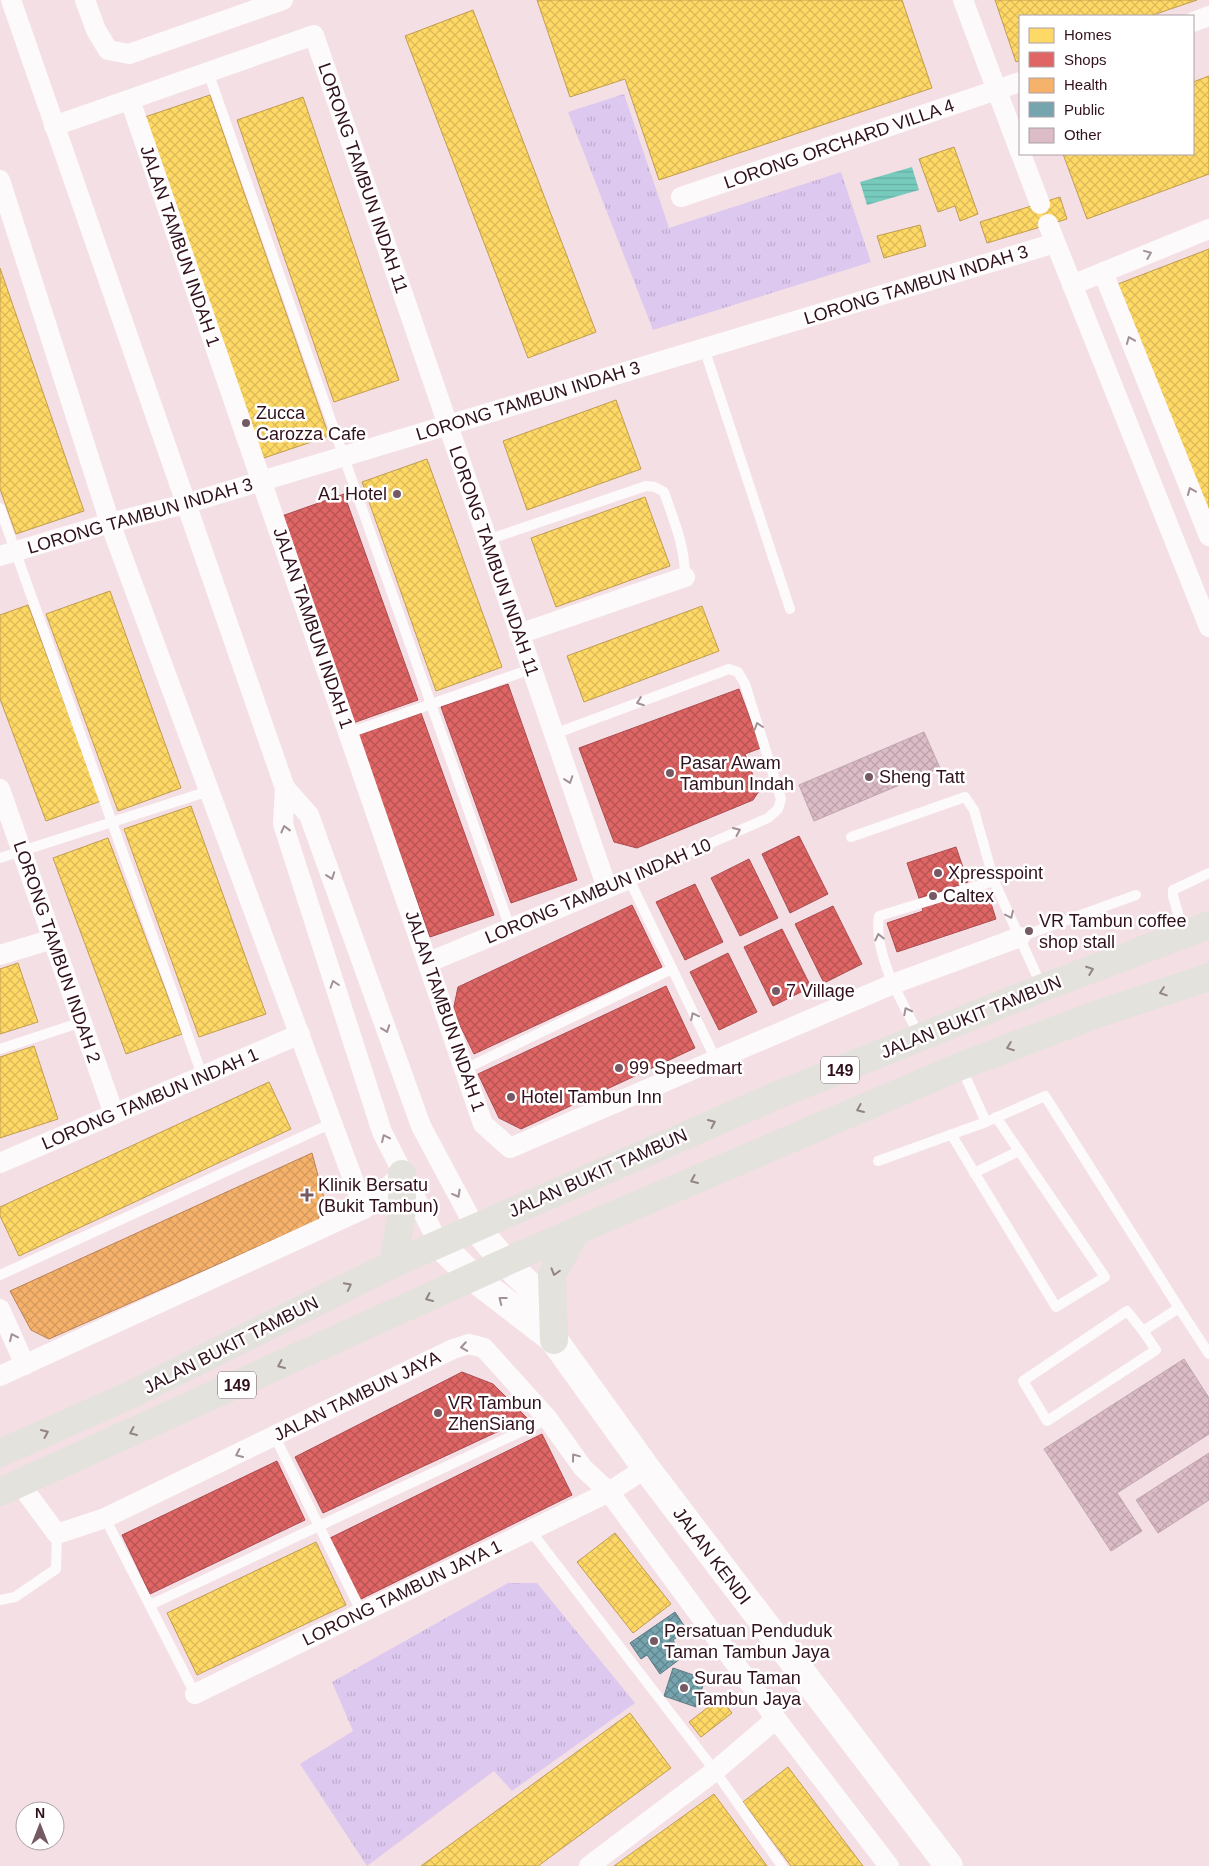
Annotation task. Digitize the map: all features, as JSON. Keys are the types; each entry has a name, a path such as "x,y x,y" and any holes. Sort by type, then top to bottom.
{"main road":[{"name":"JALAN BUKIT TAMBUN","path":"0,1453 130,1395 393,1264 475,1227 773,1097 1042,988 1197,930"},
{"name":"JALAN BUKIT TAMBUN","path":"10,1488 578,1230 960,1066 1100,1013 1209,977"},
{"path":"393,1264 402,1211 402,1174"},
{"path":"554,1340 552,1274 578,1230"}],"street":[{"path":"10,0 285,788 308,814 422,1126 475,1227 506,1263"},
{"path":"85,0 96,30 108,50 129,54 283,0"},
{"path":"963,0 1019,148"},
{"path":"1194,22 1209,16"},
{"name":"LORONG TAMBUN INDAH 11","path":"208,72 314,35 607,888"},
{"path":"54,126 208,72"},
{"name":"LORONG ORCHARD VILLA 4","path":"682,197 1019,82"},
{"name":"JALAN TAMBUN INDAH 1","path":"130,100 429,962 483,1124 510,1148 716,1060"},
{"path":"1022,155 1040,204"},
{"path":"0,180 110,523 364,1209"},
{"path":"1209,229 1072,285 1209,628"},
{"name":"LORONG TAMBUN INDAH 3","path":"8,554 110,523 186,504 704,348 1051,233 1072,285"},
{"path":"1103,272 1209,536"},
{"path":"519,634 685,577"},
{"path":"285,788 283,824 382,1132 402,1174 439,1244 474,1278 554,1340"},
{"name":"LORONG TAMBUN INDAH 2","path":"0,789 114,1114"},
{"name":"LORONG TAMBUN INDAH 10","path":"429,962 629,879"},
{"path":"716,1060 893,984 1020,937"},
{"path":"0,955 53,939"},
{"name":"LORONG TAMBUN INDAH 1","path":"0,1163 300,1034"},
{"path":"0,1376 364,1209 402,1174"},
{"name":"JALAN KENDI","path":"506,1263 531,1287 554,1340 646,1468 949,1866"},
{"path":"0,1309 25,1365"},
{"name":"JALAN TAMBUN JAYA","path":"57,1534 105,1518 275,1437 452,1349 469,1344 484,1348 548,1419 584,1468 608,1492 776,1719 890,1866"},
{"path":"608,1492 646,1468"},
{"path":"10,1488 57,1534"},
{"name":"LORONG TAMBUN JAYA 1","path":"195,1694 608,1492"},
{"path":"589,1866 715,1771 776,1719"}],"lane":[{"path":"208,72 510,928"},
{"path":"704,348 790,609"},
{"path":"487,540 646,486 655,487 664,492 685,554 685,577"},
{"path":"0,508 8,554 112,823 202,1075"},
{"path":"349,733 532,669"},
{"name":"LORONG TAMBUN INDAH 10","path":"554,734 729,669 738,672 745,684 781,799 778,809 768,818 629,879"},
{"path":"0,858 209,791"},
{"path":"851,837 965,797 974,810 994,880 1042,988"},
{"path":"1197,930 1173,896 1173,890 1209,873"},
{"path":"629,879 716,1060"},
{"path":"920,1038 893,984 877,931 879,916 994,880"},
{"path":"1020,937 1136,895"},
{"path":"465,1069 672,969"},
{"path":"0,1049 82,1022"},
{"path":"960,1066 986,1122"},
{"path":"878,1161 986,1122 1046,1096 1209,1354"},
{"path":"951,1134 1056,1307 1104,1277 996,1117"},
{"path":"0,1275 332,1123"},
{"path":"974,1173 1018,1151"},
{"path":"1143,1331 1179,1308"},
{"path":"1127,1311 1143,1331 1156,1350 1047,1421 1023,1381 1127,1311"},
{"path":"150,1605 548,1419"},
{"path":"275,1437 362,1613"},
{"path":"105,1518 195,1694"},
{"path":"530,1530 715,1771 782,1866"},
{"path":"0,1600 15,1597 56,1569 57,1534"}],"green space":[{"path":"624,94 669,228 841,172 871,262 653,330 568,112"},
{"path":"508,1583 537,1583 635,1703 512,1791 494,1771 367,1866 300,1764 353,1731 332,1682"}],"shaded area":[{"path":"912,167 919,190 867,205 860,182"}],"building: Homes":[{"path":"537,0 902,0 932,88 659,180 625,79 570,97"},
{"path":"995,0 1197,0 1153,15 1019,15 1019,60 1016,62"},
{"path":"473,10 596,332 528,358 405,36"},
{"path":"1209,76 1209,174 1087,219 1063,155 1194,155 1194,82"},
{"path":"210,95 329,436 258,460 139,119"},
{"path":"303,97 399,380 334,402 237,120"},
{"path":"954,147 978,214 960,221 955,206 938,212 919,159"},
{"path":"1060,197 1067,219 987,243 980,222"},
{"path":"920,225 926,246 884,258 877,236"},
{"path":"1209,249 1209,513 1118,284"},
{"path":"0,268 84,511 16,534 0,489"},
{"path":"616,400 641,469 527,510 503,441"},
{"path":"427,459 502,667 436,691 362,482"},
{"path":"645,497 670,566 556,607 531,538"},
{"path":"110,591 181,788 118,811 46,614"},
{"path":"28,605 101,801 46,821 0,699 0,615"},
{"path":"702,606 719,651 584,702 567,656"},
{"path":"191,806 266,1014 199,1037 124,829"},
{"path":"108,838 182,1034 126,1054 53,858"},
{"path":"18,963 38,1022 0,1034 0,969"},
{"path":"34,1046 58,1119 0,1138 0,1057"},
{"path":"269,1082 291,1129 19,1256 0,1216 0,1207"},
{"path":"615,1533 671,1604 633,1633 577,1562"},
{"path":"316,1542 346,1605 197,1675 167,1613"},
{"path":"720,1698 732,1713 701,1737 689,1722"},
{"path":"630,1713 671,1768 538,1866 421,1866"},
{"path":"788,1767 863,1866 791,1866 743,1802"},
{"path":"714,1794 767,1866 614,1866"}],"building: Shops":[{"path":"344,494 418,700 353,723 279,517"},
{"path":"508,684 577,880 511,903 441,707"},
{"name":"Pasar Awam Tambun Indah","path":"739,689 761,748 745,754 759,791 753,800 637,848 614,842 579,748"},
{"path":"421,713 494,915 430,937 358,735"},
{"path":"799,836 828,894 790,913 762,854"},
{"name":"Xpresspoint","path":"956,847 968,882 919,898 907,863"},
{"path":"749,859 778,918 740,936 711,878"},
{"path":"695,884 723,942 685,960 656,902"},
{"path":"949,888 953,902 987,891 996,919 897,952 887,923 923,911 919,898"},
{"path":"632,905 662,967 474,1054 453,1011 458,987"},
{"path":"833,906 862,964 824,983 795,924"},
{"path":"782,929 811,987 773,1006 744,947"},
{"path":"728,953 757,1012 719,1030 690,972"},
{"path":"666,986 695,1048 521,1129 499,1118 478,1074"},
{"path":"462,1372 493,1384 527,1418 323,1513 295,1457"},
{"path":"542,1434 572,1495 359,1600 328,1539"},
{"path":"277,1461 305,1520 150,1594 122,1535"}],"building: Health":[{"path":"312,1153 324,1198 318,1220 49,1339 31,1330 10,1291"}],"building: Public":[{"name":"Persatuan Penduduk Taman Tambun Jaya","path":"675,1612 687,1630 673,1640 684,1656 660,1674 647,1655 641,1659 630,1643"},
{"name":"Surau Taman Tambun Jaya","path":"673,1668 705,1679 696,1707 664,1696"}],"building: Other":[{"name":"Sheng Tatt","path":"924,732 940,768 814,821 799,785"},
{"path":"1184,1359 1209,1398 1209,1434 1117,1493 1142,1531 1111,1551 1044,1449"},
{"path":"1209,1453 1209,1500 1158,1533 1136,1500"}],"place":[{"name":"Zucca Carozza Cafe","path":"246,423"},
{"name":"A1 Hotel","path":"397,494"},
{"name":"Pasar Awam Tambun Indah","path":"670,773"},
{"name":"Sheng Tatt","path":"869,777"},
{"name":"Xpresspoint","path":"938,873"},
{"name":"Caltex","path":"933,896"},
{"name":"VR Tambun coffee shop stall","path":"1029,931"},
{"name":"7 Village","path":"776,991"},
{"name":"99 Speedmart","path":"619,1068"},
{"name":"Hotel Tambun Inn","path":"511,1097"},
{"name":"Klinik Bersatu (Bukit Tambun)","path":"307,1195"},
{"name":"VR Tambun ZhenSiang","path":"438,1413"},
{"name":"Persatuan Penduduk Taman Tambun Jaya","path":"654,1641"},
{"name":"Surau Taman Tambun Jaya","path":"684,1688"}]}
